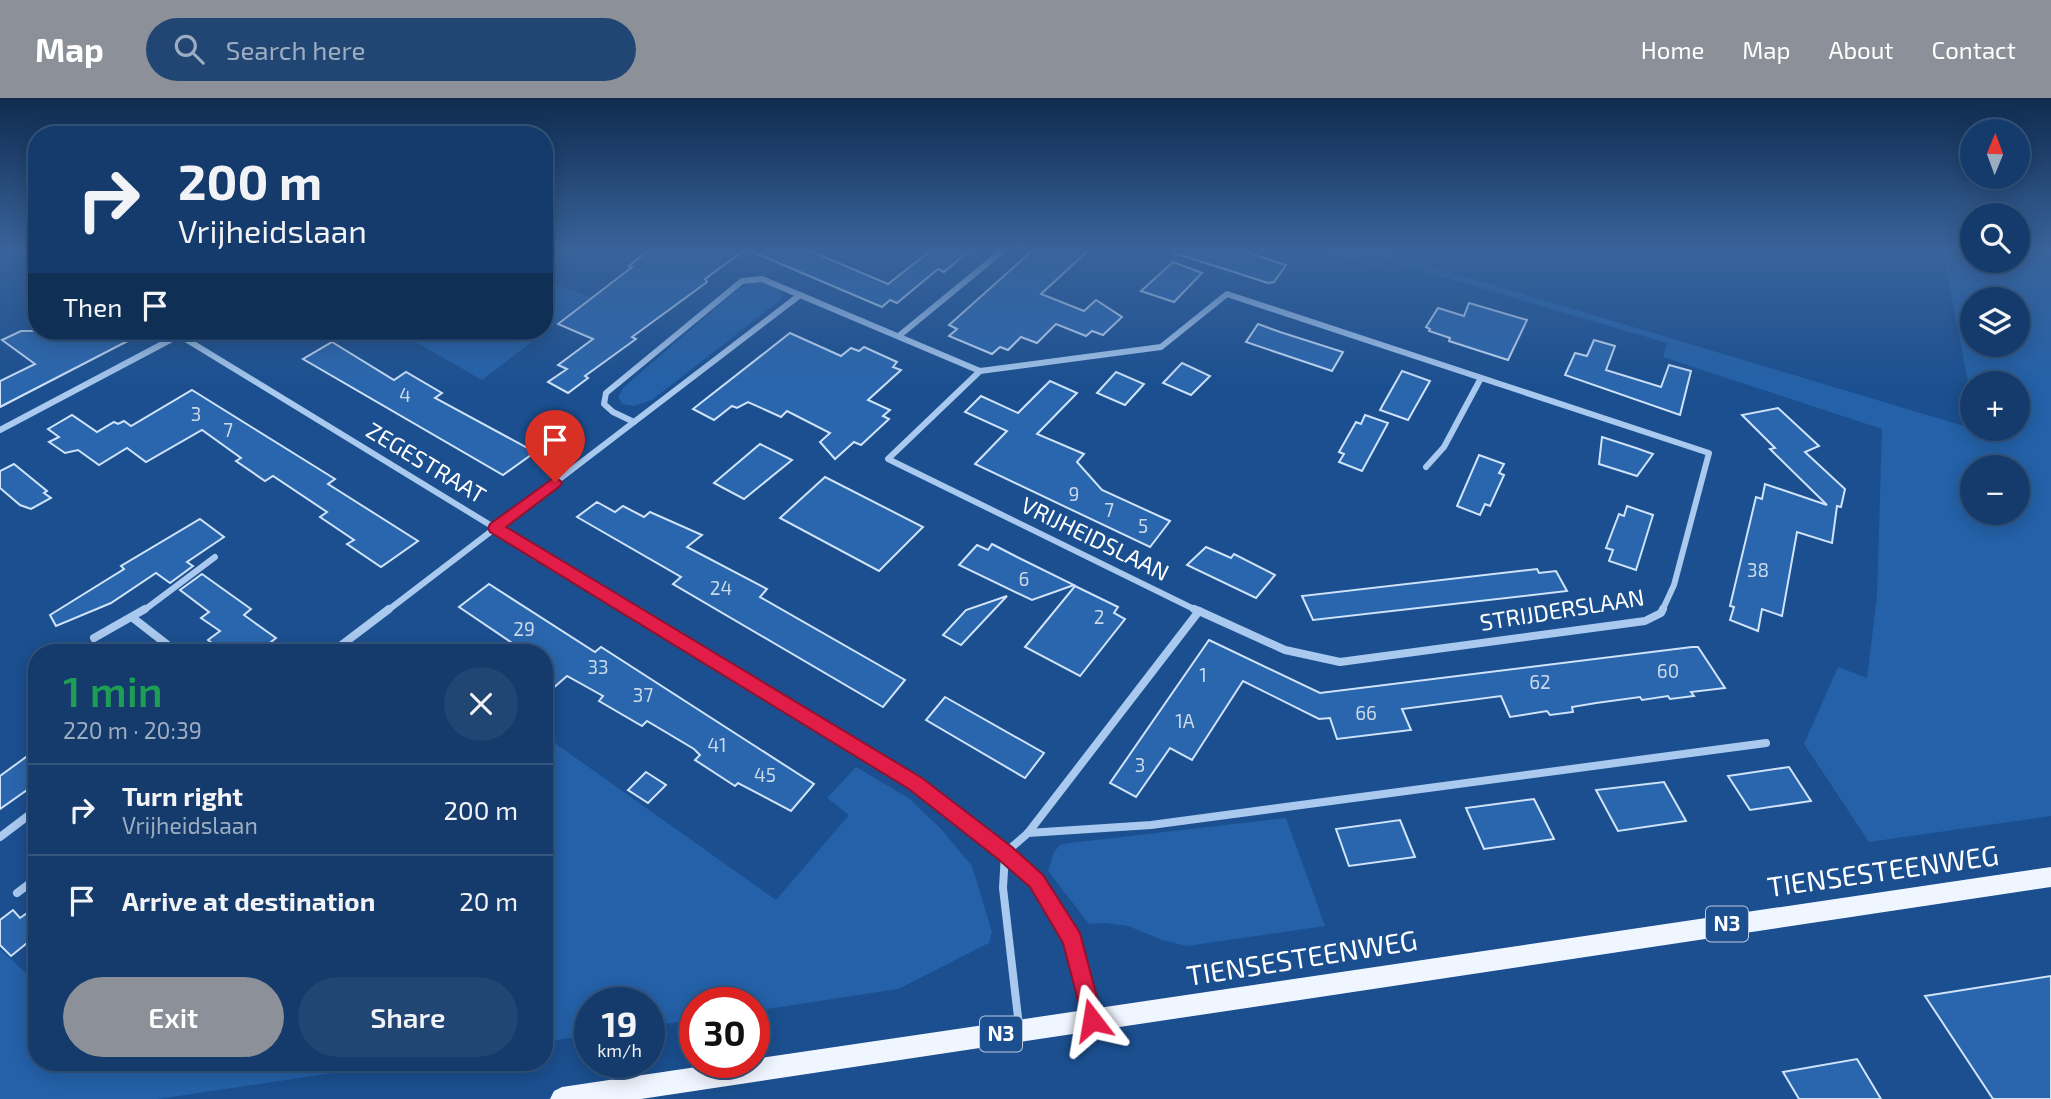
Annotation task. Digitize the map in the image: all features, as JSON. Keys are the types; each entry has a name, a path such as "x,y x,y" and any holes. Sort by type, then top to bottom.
{"main road":[{"name":"TIENSESTEENWEG","path":"562,1099 2051,877"}],"street":[{"path":"634,422 613,412 604,404 606,393 725,295"},
{"path":"343,644 800,295 980,371"},
{"path":"900,335 949,295"},
{"name":"STRIJDERSLAAN","path":"980,371 1161,347 1178,338 1208,304 1226,295"},
{"name":"STRIJDERSLAAN","path":"1199,611 1314,661 1340,662 1645,621 1661,613 1674,585 1709,453 1229,295"},
{"path":"0,430 170,340"},
{"name":"ZEGESTRAAT","path":"187,340 915,784 1005,853 1036,881 1073,940 1092,1020"},
{"name":"VRIJHEIDSLAAN","path":"980,371 888,459 1199,611"},
{"path":"1426,467 1444,447 1481,378"},
{"path":"94,638 133,618 215,557"},
{"path":"1020,1031 1003,888 1005,853 1028,833 1199,611"},
{"path":"133,618 166,644"},
{"path":"1028,833 1151,825 1766,743"},
{"path":"0,837 28,816"},
{"path":"17,893 28,885"}],"shaded area":[{"path":"553,295 590,297 553,325"},
{"path":"731,295 782,295 780,300 652,400 634,406 622,404 618,397 624,387"},
{"path":"1503,295 1526,295 1960,425 1960,441 2030,441 2030,371 1966,371 1963,357 2030,357 2030,295 2051,295 2051,816 1869,842 1804,744 1838,667 1867,678 1877,596 1882,429 1663,357 1667,343"},
{"path":"1951,295 1960,295 1960,340"},
{"path":"412,340 534,340 482,380"},
{"path":"553,742 776,900 849,815 827,798 856,767 910,799 942,830 972,866 992,932 989,943 898,989 770,1009 770,987 679,987 679,1022 665,1024 665,987 574,987 574,1037 553,1041"},
{"path":"1286,818 1325,926 1187,946 1162,940 1128,926 1089,924 1048,871 1054,852 1061,844"},
{"path":"0,949 28,975 28,1071 346,1071 158,1099 0,1099"}],"building":[{"path":"596,295 690,295 632,337 636,339 585,376 588,378 568,393 548,382 567,369 558,365 593,339 558,324"},
{"path":"853,295 907,295 897,303 890,300 882,307"},
{"path":"983,295 1043,295 1084,311 1096,300 1122,317 1103,335 1092,331 1086,336 1056,324 1037,343 1021,337 1008,350 1000,347 992,354 949,336 957,329 949,325"},
{"path":"1152,295 1181,295 1174,302"},
{"path":"1469,303 1527,320 1508,360 1449,341 1450,338 1429,331 1426,327 1438,308 1464,316"},
{"path":"1258,324 1343,352 1332,371 1246,342"},
{"path":"21,331 28,331 28,340 130,340 0,407 0,381 35,364 2,340"},
{"path":"790,333 841,356 851,348 859,351 864,347 897,362 893,367 901,370 868,400 890,410 883,416 889,419 861,445 854,442 835,459 820,442 830,433 787,411 781,417 748,402 737,408 732,406 714,420 693,409"},
{"path":"1594,340 1615,346 1606,370 1661,387 1669,365 1691,371 1680,415 1565,375 1575,353 1587,356"},
{"path":"332,342 394,380 406,372 442,393 435,398 535,452 503,475 303,359"},
{"path":"1182,363 1210,376 1191,395 1163,383"},
{"path":"1402,371 1430,381 1408,420 1380,410"},
{"path":"1116,372 1144,384 1125,405 1097,393"},
{"path":"1050,381 1077,393 1037,434 1084,454 1077,462 1102,490 1170,521 1150,547 975,464 1007,431 965,412 981,396 1018,413"},
{"path":"192,390 335,479 328,484 418,541 381,567 347,544 354,540 320,517 327,512 273,476 265,481 236,461 241,458 202,430 146,462 127,448 99,465 78,450 65,453 49,442 59,437 48,429 72,415 97,432 114,422 118,424 124,421 131,426"},
{"path":"1778,408 1819,446 1805,452 1845,489 1841,507 1837,506 1832,543 1797,532 1782,616 1762,609 1758,631 1730,620 1734,607 1730,606 1756,497 1762,499 1765,484 1827,505 1770,449 1775,448 1742,415"},
{"path":"1365,415 1388,423 1362,471 1339,462 1344,454 1339,452 1356,422 1361,424"},
{"path":"1602,437 1653,454 1637,476 1599,464"},
{"path":"760,444 792,460 744,499 714,483"},
{"path":"1479,455 1504,464 1499,473 1504,475 1490,506 1485,504 1480,515 1457,506"},
{"path":"14,464 47,491 44,493 51,498 31,509 20,505 0,488 0,471"},
{"path":"825,477 923,527 879,571 780,518"},
{"path":"597,502 615,512 623,506 644,517 650,512 702,535 687,547 767,589 760,597 905,680 883,707 673,584 681,577 577,517"},
{"path":"1627,506 1653,515 1636,570 1609,561 1613,550 1606,548 1619,514 1624,516"},
{"path":"200,519 224,537 187,562 193,566 170,583 156,573 111,603 56,626 50,615 124,569 121,566"},
{"path":"992,544 1074,585 1032,600 959,565 977,545 988,550"},
{"path":"1206,547 1231,558 1234,554 1275,575 1256,598 1187,565"},
{"path":"1537,569 1539,573 1556,571 1567,591 1313,620 1302,596"},
{"path":"202,574 251,609 244,615 276,638 268,644 213,644 208,640 220,631 201,618 209,612 180,590"},
{"path":"489,584 595,652 601,647 814,784 791,811 738,783 735,786 695,760 700,755 694,749 647,721 642,726 599,701 603,696 567,676 553,688 553,644 514,644 459,607"},
{"path":"1075,586 1118,607 1114,613 1125,619 1080,676 1025,647"},
{"path":"1007,596 961,645 943,635 966,610"},
{"path":"1209,640 1320,693 1692,647 1698,647 1725,688 1691,692 1694,696 1670,699 1668,696 1642,700 1640,697 1596,703 1572,707 1573,712 1550,715 1547,711 1510,717 1501,696 1402,709 1411,730 1337,739 1330,718 1319,719 1243,681 1192,760 1170,748 1136,797 1110,783"},
{"path":"945,697 1044,753 1025,778 926,720"},
{"path":"28,756 28,789 0,809 0,776"},
{"path":"1789,767 1811,801 1750,810 1728,776"},
{"path":"646,772 666,785 648,803 628,790"},
{"path":"1664,782 1686,821 1618,831 1596,790"},
{"path":"1534,799 1554,839 1484,849 1466,808"},
{"path":"1400,820 1415,857 1349,866 1336,829"},
{"path":"13,910 20,918 28,912 28,942 11,956 0,945 0,920"},
{"path":"2051,976 2051,1099 1993,1099 1925,996"},
{"path":"1857,1059 1881,1099 1799,1099 1783,1072"}],"route":[{"path":"555,482 495,528 915,784 1005,853 1036,881 1073,940 1092,1020"}]}
